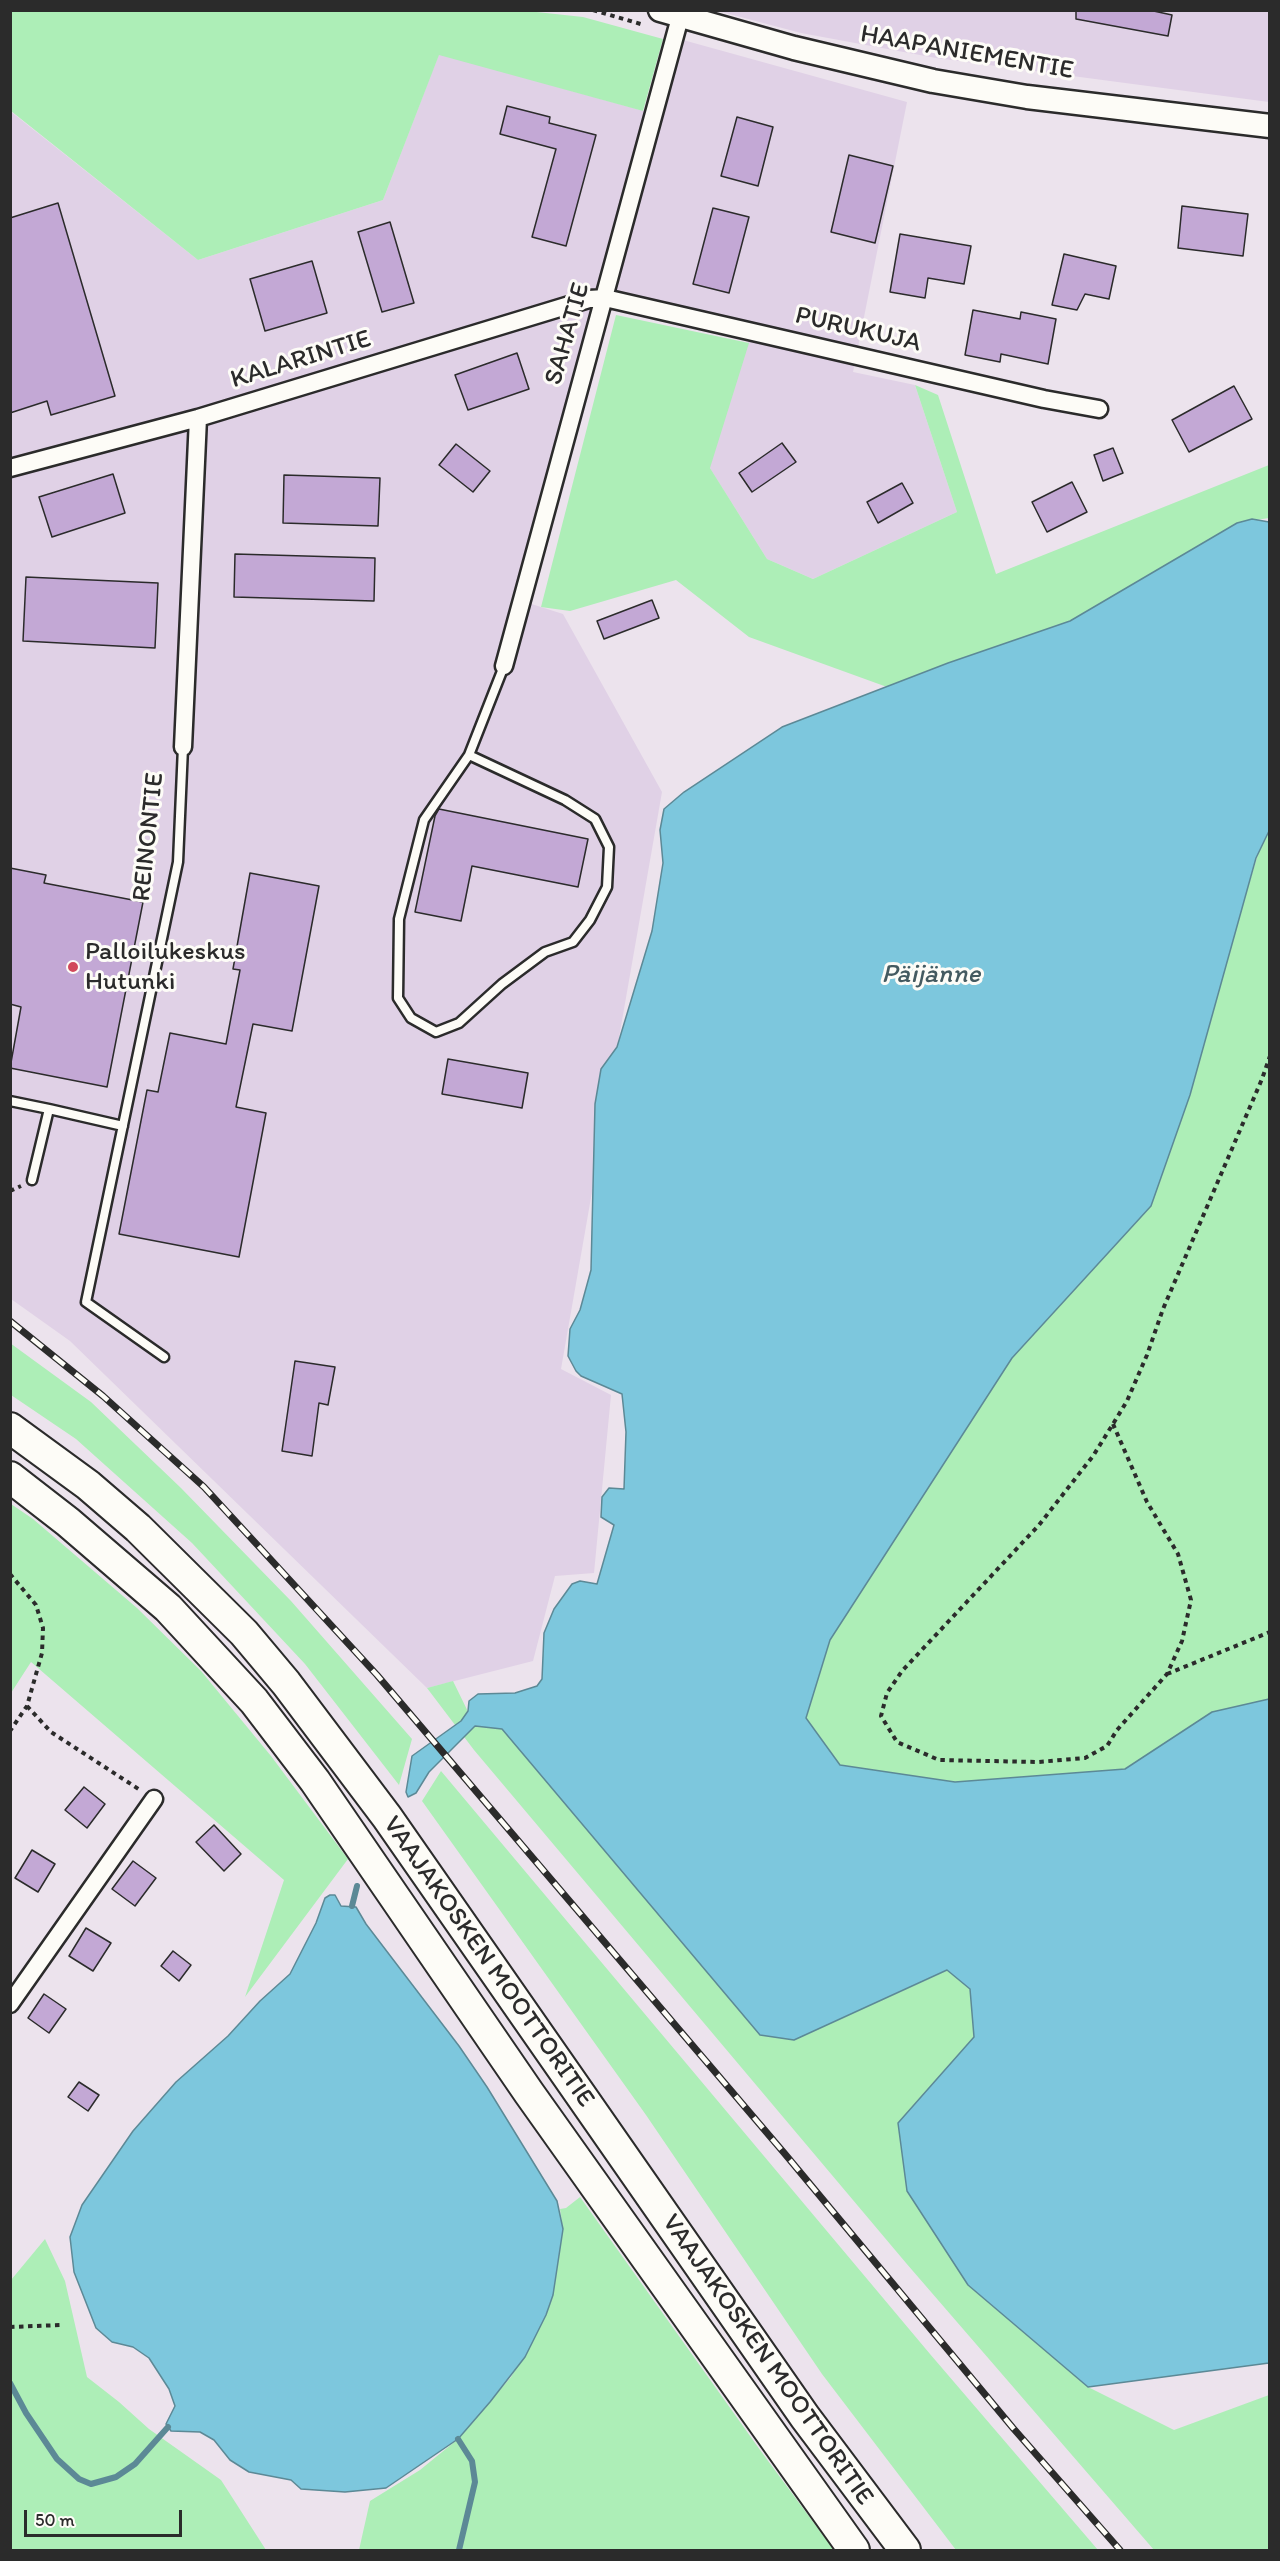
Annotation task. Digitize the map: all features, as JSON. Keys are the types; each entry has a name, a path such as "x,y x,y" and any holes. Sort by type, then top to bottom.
{"highway":[{"name":"VAAJAKOSKEN MOOTTORITIE","path":"10,1428 88,1485 138,1528 236,1624 286,1683 392,1824 798,2408 905,2550"},
{"name":"VAAJAKOSKEN MOOTTORITIE","path":"10,1477 68,1522 168,1608 254,1701 315,1780 529,2093 854,2550"}],"street":[{"name":"HAAPANIEMENTIE","path":"674,12 794,48 933,81 1027,97 1269,126"},
{"name":"SAHATIE","path":"504,666 605,298 674,12"},
{"name":"PURUKUJA","path":"605,298 1099,409"},
{"name":"KALARINTIE","path":"10,468 198,418 589,299 605,298"},
{"name":"REINONTIE","path":"183,747 198,418"},
{"path":"10,2004 154,1799"}],"lane":[{"path":"470,755 566,800 595,819 609,847 607,887 590,920 573,942 545,952 502,984 459,1023 436,1032 411,1018 398,998 399,919 424,820 470,755 504,666"},
{"name":"REINONTIE","path":"164,1357 86,1302 178,862 183,747"},
{"path":"10,1101 123,1126"},
{"path":"32,1180 49,1109"}],"path":[{"path":"1113,1424 1147,1502 1178,1554 1191,1600 1182,1641 1167,1674 1117,1730 1107,1746 1085,1758 1038,1762 939,1760 897,1742 881,1716 887,1693 902,1671 1039,1525 1093,1456 1127,1401 1147,1355 1163,1309 1262,1079 1269,1056"},
{"path":"10,1574 36,1605 43,1628 42,1653 27,1706 10,1731"},
{"path":"1167,1674 1269,1632"},
{"path":"27,1706 51,1732 154,1799"},
{"path":"10,2327 62,2325"}],"shaded area":[{"path":"718,11 1269,11 1269,102 936,58 801,33"},
{"path":"683,40 907,102 853,372 915,385 957,512 813,579 767,559 708,465 752,330 604,295 522,601 563,614 662,792 561,1369 611,1395 594,1573 555,1576 533,1661 427,1688 70,1341 11,1299 10,111 198,260 383,200 439,54 662,116"}],"green space":[{"path":"518,10 583,17 663,39 643,111 439,55 383,200 198,260 11,111 11,11"},
{"path":"616,315 749,343 710,468 767,559 813,579 957,512 915,385 938,395 996,574 1269,465 1269,518 1237,523 1070,621 887,687 749,637 676,580 570,611 541,607"},
{"path":"1269,831 1269,1699 1212,1712 1125,1769 955,1782 840,1765 806,1718 830,1640 1012,1358 1151,1206 1259,851"},
{"path":"10,1343 91,1402 181,1488 291,1601 412,1739 399,1785 305,1664 192,1543 76,1439 11,1395"},
{"path":"11,1504 33,1519 137,1608 201,1671 271,1756 348,1859 245,1997 284,1880 31,1662 11,1693"},
{"path":"453,1681 475,1726 502,1729 760,2035 794,2040 948,1970 970,1989 975,2037 898,2123 968,2285 1088,2387 1174,2430 1269,2395 1269,2550 1154,2550 906,2263 474,1750 427,1688"},
{"path":"441,1771 930,2354 1098,2550 956,2550 822,2374 646,2115 422,1801"},
{"path":"580,2197 834,2550 359,2550 370,2501 420,2470 458,2439 511,2377 546,2315 553,2295 563,2229 560,2209 566,2208"},
{"path":"45,2239 65,2281 87,2377 149,2429 221,2480 266,2550 11,2550 11,2280"}],"water":[{"name":"Päijänne","path":"1252,519 1269,522 1269,831 1256,858 1190,1095 1151,1206 1012,1358 830,1640 806,1718 840,1765 955,1782 1125,1769 1212,1712 1269,1699 1269,2363 1088,2387 968,2285 907,2191 898,2123 974,2037 970,1989 947,1970 794,2040 760,2035 502,1729 475,1726 429,1772 416,1793 408,1797 406,1792 412,1756 461,1721 468,1711 469,1701 478,1694 515,1693 537,1686 542,1679 544,1633 554,1609 572,1584 580,1581 597,1584 614,1525 601,1517 602,1497 609,1488 624,1489 626,1432 622,1394 581,1376 568,1356 570,1329 580,1310 591,1270 595,1104 601,1069 617,1047 652,931 663,863 660,830 664,809 684,792 782,727 948,663 1070,621 1237,523"},
{"path":"335,1895 341,1906 356,1907 366,1924 459,2046 557,2201 563,2229 553,2295 546,2315 525,2357 490,2402 458,2439 386,2488 345,2492 301,2489 291,2480 249,2472 230,2460 214,2440 200,2432 171,2431 166,2424 175,2406 169,2389 149,2358 133,2347 112,2342 96,2328 74,2272 70,2237 82,2205 133,2131 176,2082 228,2036 260,2001 290,1974 316,1923 325,1898"}],"building":[{"path":"1076,10 1149,10 1172,15 1168,36 1076,19"},
{"path":"507,106 550,117 549,123 596,135 566,246 532,237 556,149 500,134"},
{"path":"737,117 773,127 758,186 721,176"},
{"path":"849,155 893,166 875,243 831,232"},
{"path":"58,203 115,396 51,415 47,401 10,413 10,218"},
{"path":"1182,206 1248,214 1243,256 1178,248"},
{"path":"713,208 749,217 729,293 693,284"},
{"path":"390,222 414,303 382,312 358,232"},
{"path":"900,234 971,246 964,284 928,278 925,298 890,292"},
{"path":"1064,254 1116,266 1109,299 1085,294 1077,310 1052,305"},
{"path":"312,261 327,313 265,331 250,279"},
{"path":"973,310 1020,319 1021,312 1056,319 1048,364 1001,354 1000,362 965,355"},
{"path":"517,353 529,389 468,410 455,375"},
{"path":"1234,386 1252,419 1189,452 1172,420"},
{"path":"782,443 796,462 752,492 739,473"},
{"path":"456,444 490,471 473,492 439,465"},
{"path":"1113,448 1123,473 1103,481 1094,455"},
{"path":"113,474 125,513 52,537 39,497"},
{"path":"284,475 380,478 378,526 283,523"},
{"path":"1072,482 1087,512 1047,532 1032,502"},
{"path":"902,483 913,503 878,523 867,502"},
{"path":"235,554 375,558 374,601 234,597"},
{"path":"26,577 158,583 155,648 23,641"},
{"path":"652,600 659,618 604,639 597,621"},
{"path":"439,809 588,839 578,887 472,866 461,921 415,912 435,816"},
{"path":"10,868 46,875 44,883 143,902 107,1087 10,1068 21,1007 10,1004"},
{"path":"250,873 319,886 292,1031 253,1024 236,1107 266,1113 239,1257 119,1234 147,1090 158,1092 170,1033 226,1044 240,970 233,969"},
{"path":"448,1059 528,1073 522,1108 442,1094"},
{"path":"295,1361 335,1367 328,1405 319,1403 312,1456 282,1451"},
{"path":"84,1787 105,1804 87,1828 65,1810"},
{"path":"214,1825 241,1854 224,1871 196,1842"},
{"path":"32,1850 55,1864 38,1892 15,1878"},
{"path":"133,1861 156,1878 135,1906 112,1889"},
{"path":"86,1928 111,1943 93,1971 69,1956"},
{"path":"173,1951 191,1965 179,1981 161,1966"},
{"path":"44,1994 66,2009 49,2033 28,2018"},
{"path":"79,2082 99,2095 88,2111 68,2097"}],"waterway":[{"path":"352,1906 357,1886"},
{"path":"10,2383 26,2413 57,2459 79,2479 91,2484 116,2477 135,2464 168,2427"},
{"path":"458,2439 472,2461 475,2482 459,2550"}],"railway":[{"path":"10,1321 103,1396 204,1487 377,1675 785,2154 1013,2428 1120,2550"}],"place":[{"name":"Palloilukeskus Hutunki","path":"73,967"}]}
